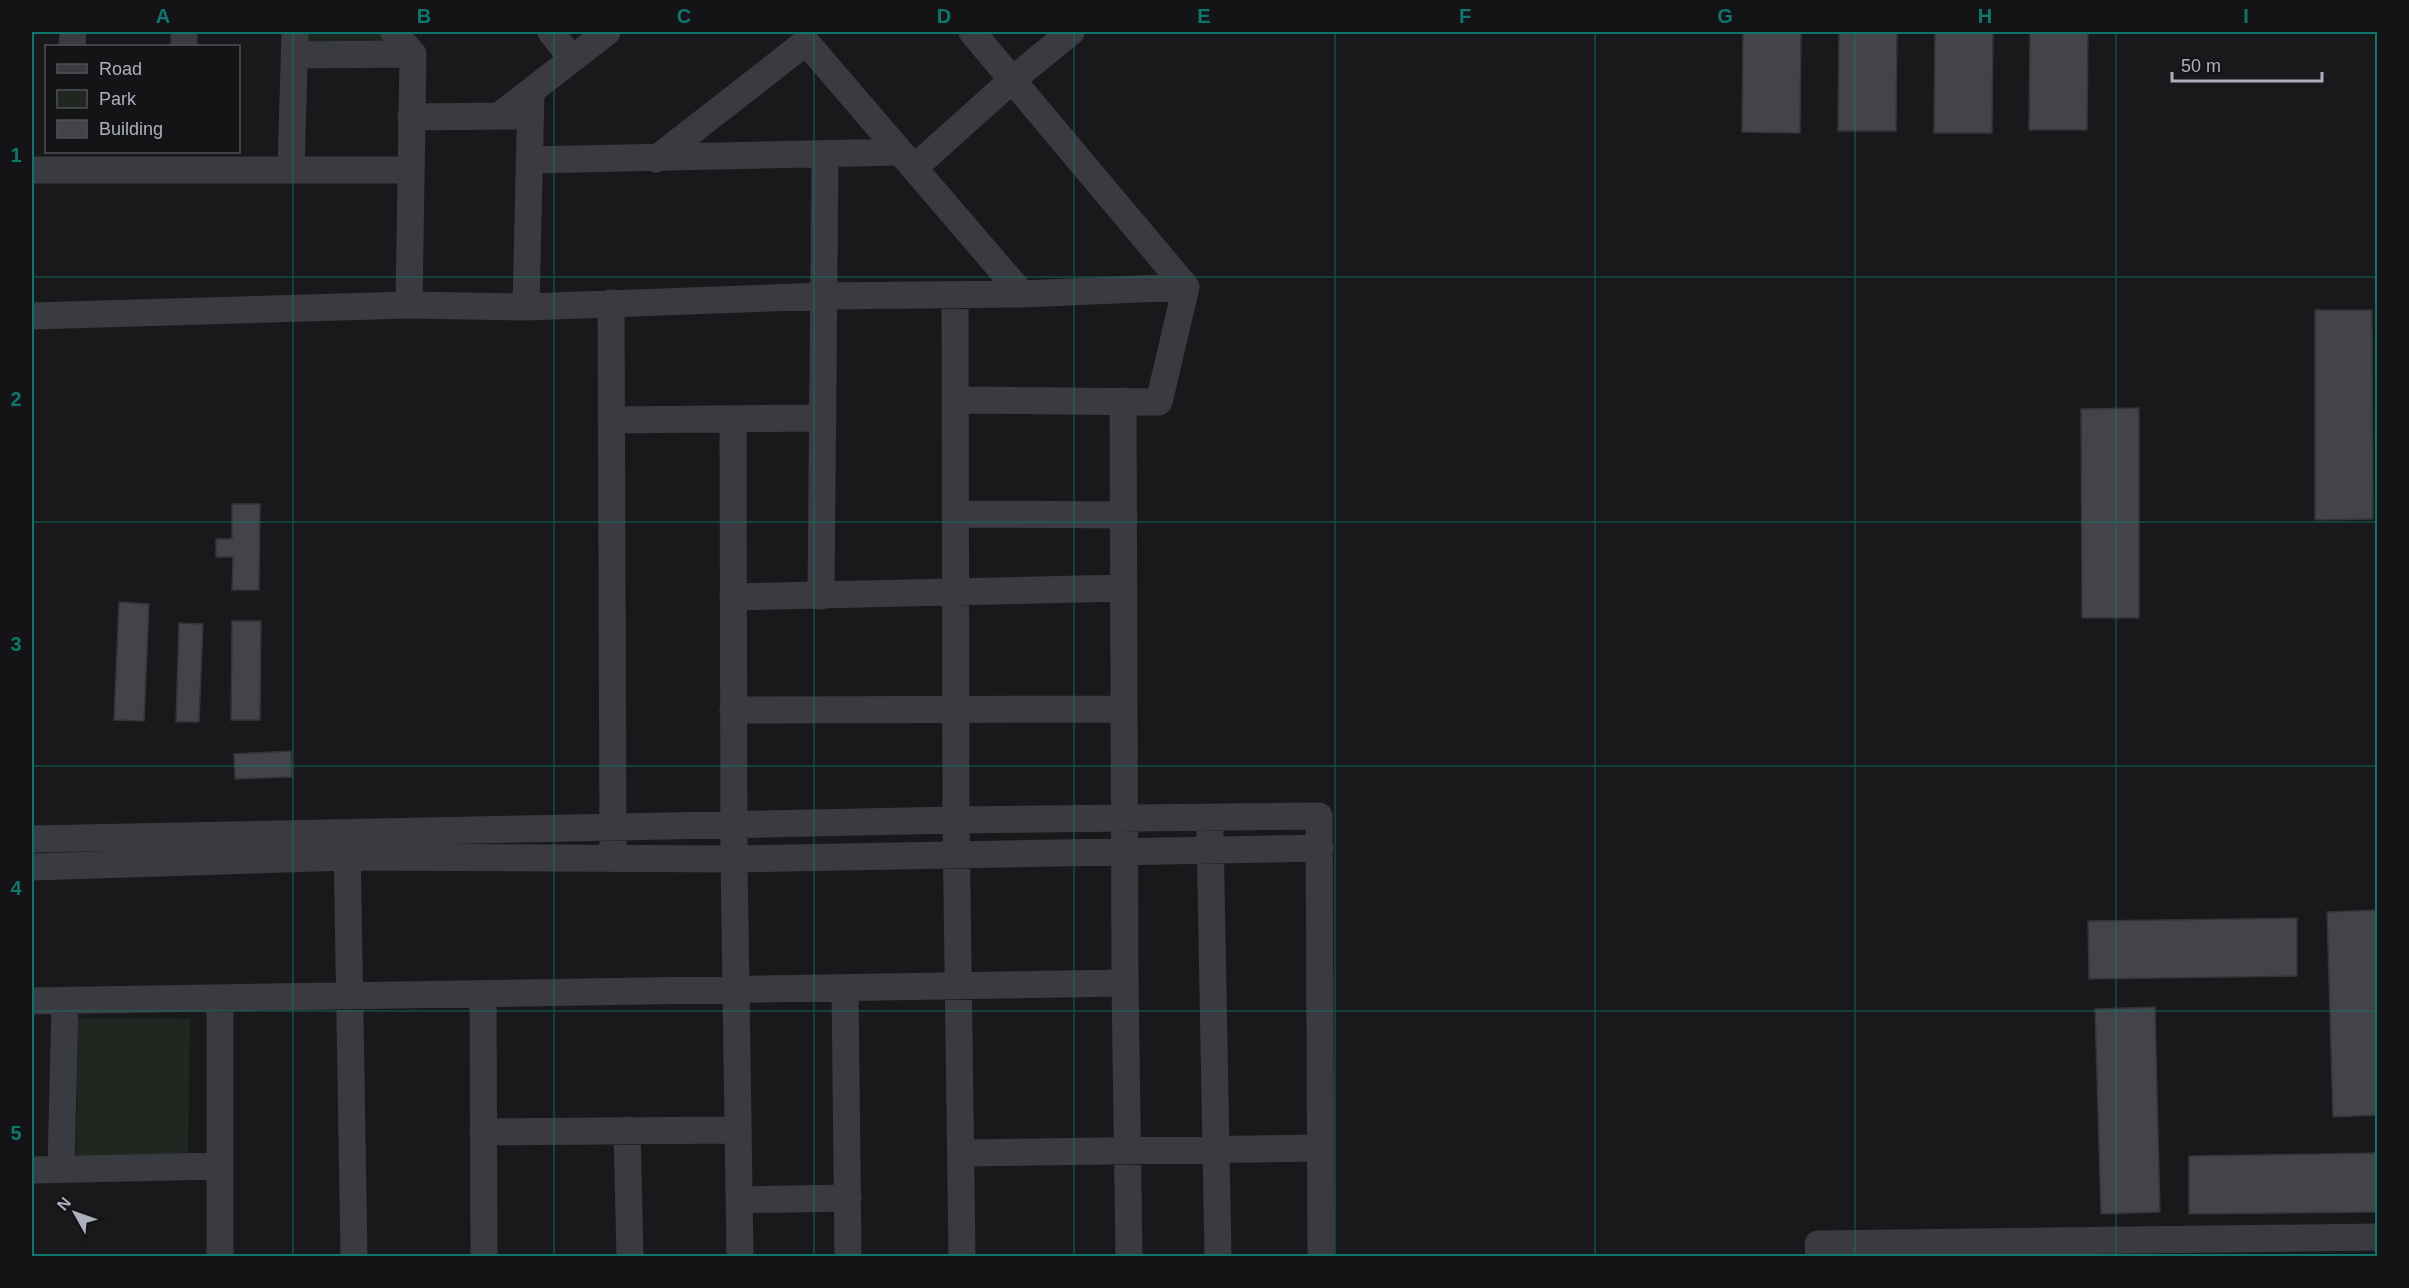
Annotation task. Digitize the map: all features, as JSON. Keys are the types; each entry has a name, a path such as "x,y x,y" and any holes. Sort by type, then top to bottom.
{"street":[{"path":"551,32 572,59"},
{"path":"411,117 499,116 531,104 572,59 607,32"},
{"path":"972,32 1186,287"},
{"path":"529,160 825,155 907,160 1071,32"},
{"path":"656,159 806,42 1022,294"},
{"path":"291,169 295,43 403,43 411,117 409,305"},
{"path":"526,308 531,104"},
{"path":"821,596 825,155"},
{"path":"32,170 66,160 180,160 291,169 411,170"},
{"path":"32,316 409,305 526,308 611,303 1022,294 1186,287"},
{"path":"956,400 1159,402 1186,287"},
{"path":"955,295 956,820 962,1257"},
{"path":"611,303 614,827 612,859"},
{"path":"1124,401 1123,709 1129,1257"},
{"path":"612,420 823,418"},
{"path":"733,419 734,859 740,1257"},
{"path":"956,514 1124,515"},
{"path":"733,597 1124,588"},
{"path":"734,710 1123,709"},
{"path":"32,867 614,827 1319,816 1321,1257"},
{"path":"1209,817 1218,1257"},
{"path":"32,839 347,846 612,859 1124,853 1210,849 1320,848"},
{"path":"347,846 354,1257"},
{"path":"32,1001 1125,983"},
{"path":"845,988 848,1257"},
{"path":"483,994 484,1257"},
{"path":"220,998 220,1257"},
{"path":"61,1169 65,1001"},
{"path":"627,1130 630,1257"},
{"path":"483,1132 737,1130"},
{"path":"961,1153 1320,1148"},
{"path":"32,1170 220,1166"},
{"path":"740,1200 848,1198"},
{"path":"1819,1257 1818,1244 2211,1248 2378,1237"}],"green space":[{"path":"301,32 384,32 390,39 381,47 301,45"},
{"path":"78,1018 190,1019 188,1156 76,1155"}],"building":[{"path":"1743,32 1801,32 1800,133 1742,132"},
{"path":"1839,32 1897,32 1896,131 1838,131"},
{"path":"1935,32 1993,32 1992,133 1934,133"},
{"path":"2030,32 2088,32 2087,130 2029,130"},
{"path":"2315,310 2372,310 2373,519 2315,520"},
{"path":"2139,408 2139,618 2082,618 2081,409"},
{"path":"232,504 260,504 259,590 232,590 233,557 216,557 216,539 232,539"},
{"path":"119,602 149,604 144,721 114,720"},
{"path":"232,621 261,621 260,720 231,720"},
{"path":"179,623 203,624 199,722 176,722"},
{"path":"291,751 292,777 235,779 234,754"},
{"path":"2378,910 2378,1115 2333,1117 2327,912"},
{"path":"2297,918 2297,976 2089,979 2088,921"},
{"path":"2155,1007 2160,1212 2101,1214 2095,1009"},
{"path":"2378,1153 2378,1212 2189,1214 2189,1156"}]}
